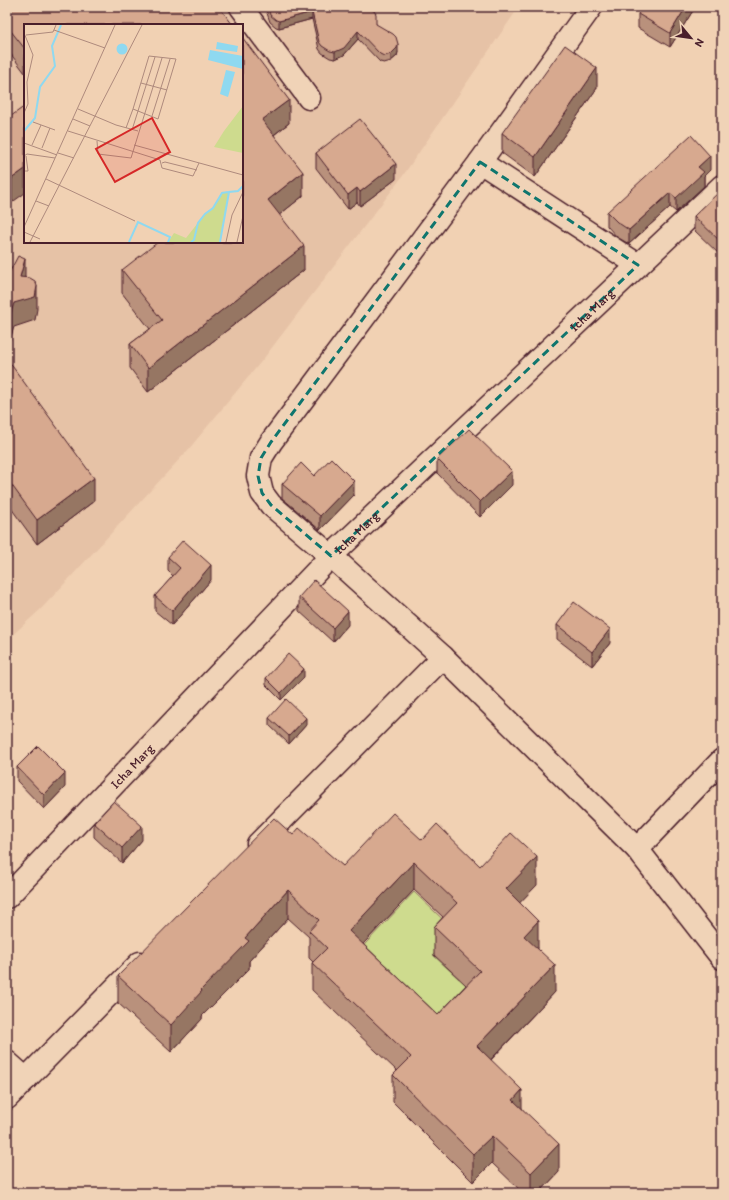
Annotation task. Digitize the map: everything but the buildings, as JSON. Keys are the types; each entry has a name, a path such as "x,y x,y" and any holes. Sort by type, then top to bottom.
{"street":[{"path":"241,7 309,98"},
{"path":"591,7 480,162 270,442 261,458 258,476 262,493 271,505 331,556 443,657 638,849 722,958"},
{"path":"480,162 638,265"},
{"name":"Icha Marg","path":"7,897 331,556 722,186"},
{"path":"242,859 443,657"},
{"path":"638,849 721,765"},
{"path":"7,1098 154,949"},
{"path":"7,1062 26,1079"}],"highlighted area":[{"path":"480,162 638,265 331,556 271,505 262,493 258,476 261,458 271,442"}],"shaded area":[{"path":"7,7 519,7 402,177 264,358 188,450 42,608 7,640"}],"green space":[{"path":"414,892 455,931 433,955 459,979 482,957 439,1042 351,959"}]}
